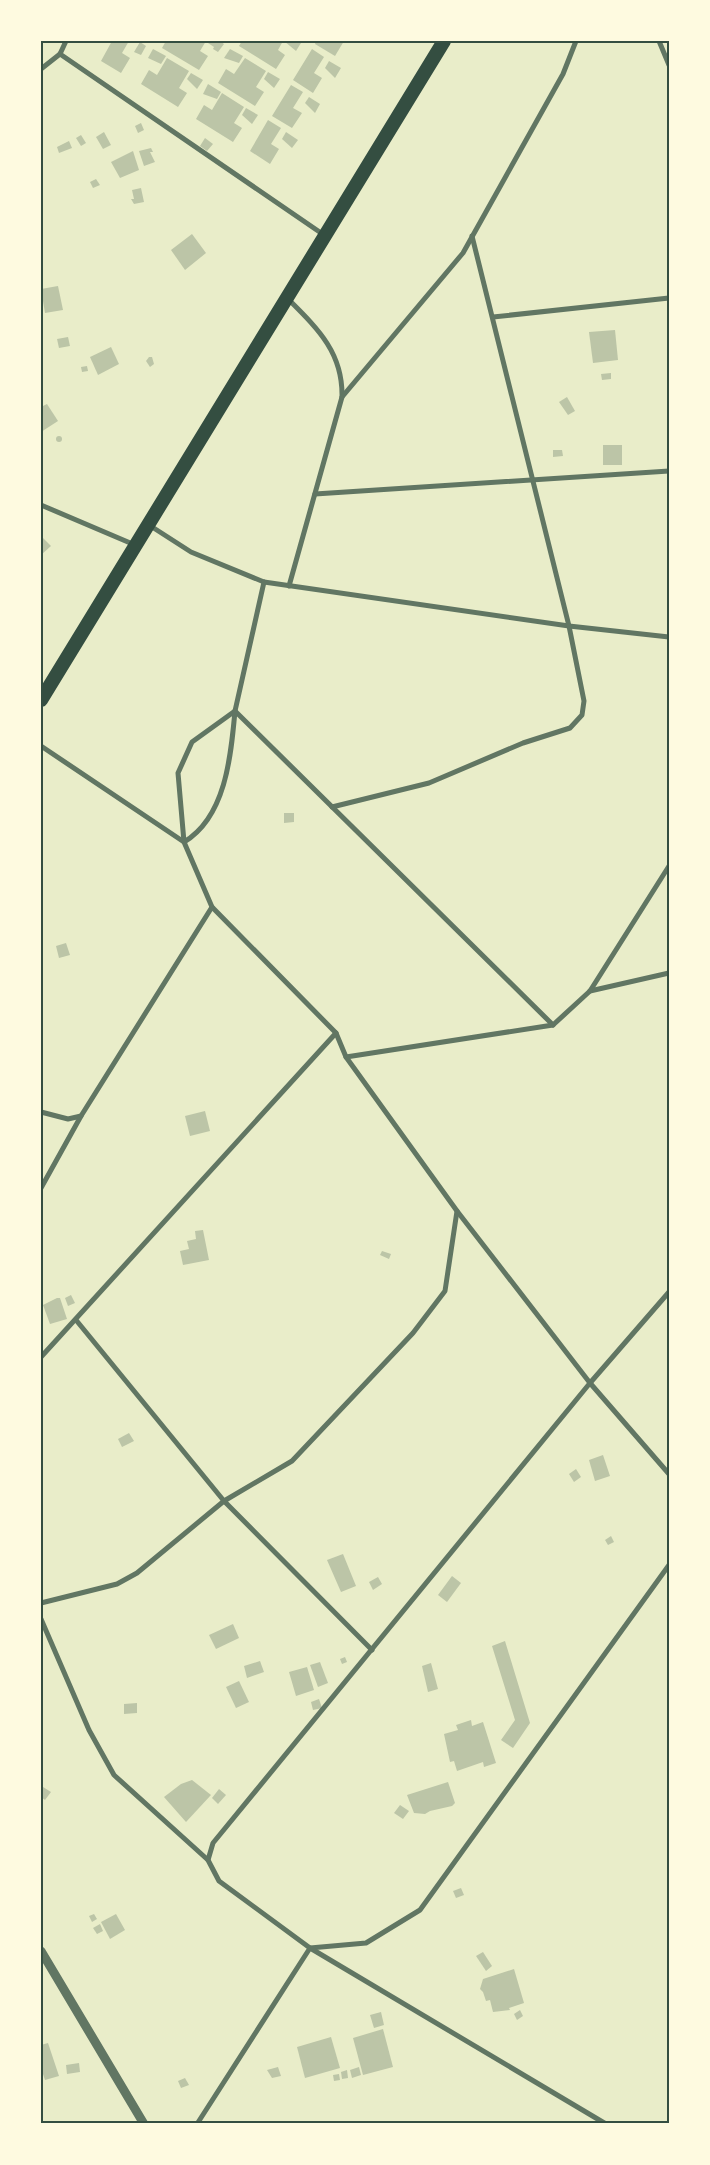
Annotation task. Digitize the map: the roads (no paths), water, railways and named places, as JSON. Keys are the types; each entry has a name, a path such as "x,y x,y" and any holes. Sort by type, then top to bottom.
{"highway":[{"path":"41,700 444,41"}],"street":[{"path":"41,69 60,54 66,41"},
{"path":"342,398 450,270 472,236 563,74 576,41"},
{"path":"659,41 669,65"},
{"path":"60,54 325,236"},
{"path":"332,807 429,783 523,743 570,728 582,715 584,700 569,626 472,236"},
{"path":"287,298 322,332 331,348 342,380 342,398 289,586"},
{"path":"493,317 669,298"},
{"path":"315,494 669,471"},
{"path":"41,505 136,545"},
{"path":"148,525 191,552 264,582 569,626 669,637"},
{"path":"184,842 198,834 216,803 230,759 235,711 264,582"},
{"path":"235,711 553,1025"},
{"path":"235,711 192,742 178,773 184,842 212,907 336,1033 346,1057 457,1211 590,1383 669,1474"},
{"path":"41,746 184,842"},
{"path":"346,1057 553,1025 590,991 669,866"},
{"path":"41,1188 81,1116 212,907"},
{"path":"590,991 669,973"},
{"path":"41,1357 336,1033"},
{"path":"41,1112 68,1119 81,1116"},
{"path":"41,1603 117,1584 137,1573 224,1501 292,1461 413,1333 445,1291 457,1211"},
{"path":"208,1860 213,1843 590,1383 669,1292"},
{"path":"76,1320 224,1501 372,1650"},
{"path":"310,1948 366,1943 420,1910 668,1568"},
{"path":"41,1619 89,1730 114,1775 208,1860 219,1881 310,1948 606,2124"},
{"path":"198,2124 310,1948"},
{"path":"41,1951 144,2124"}]}
